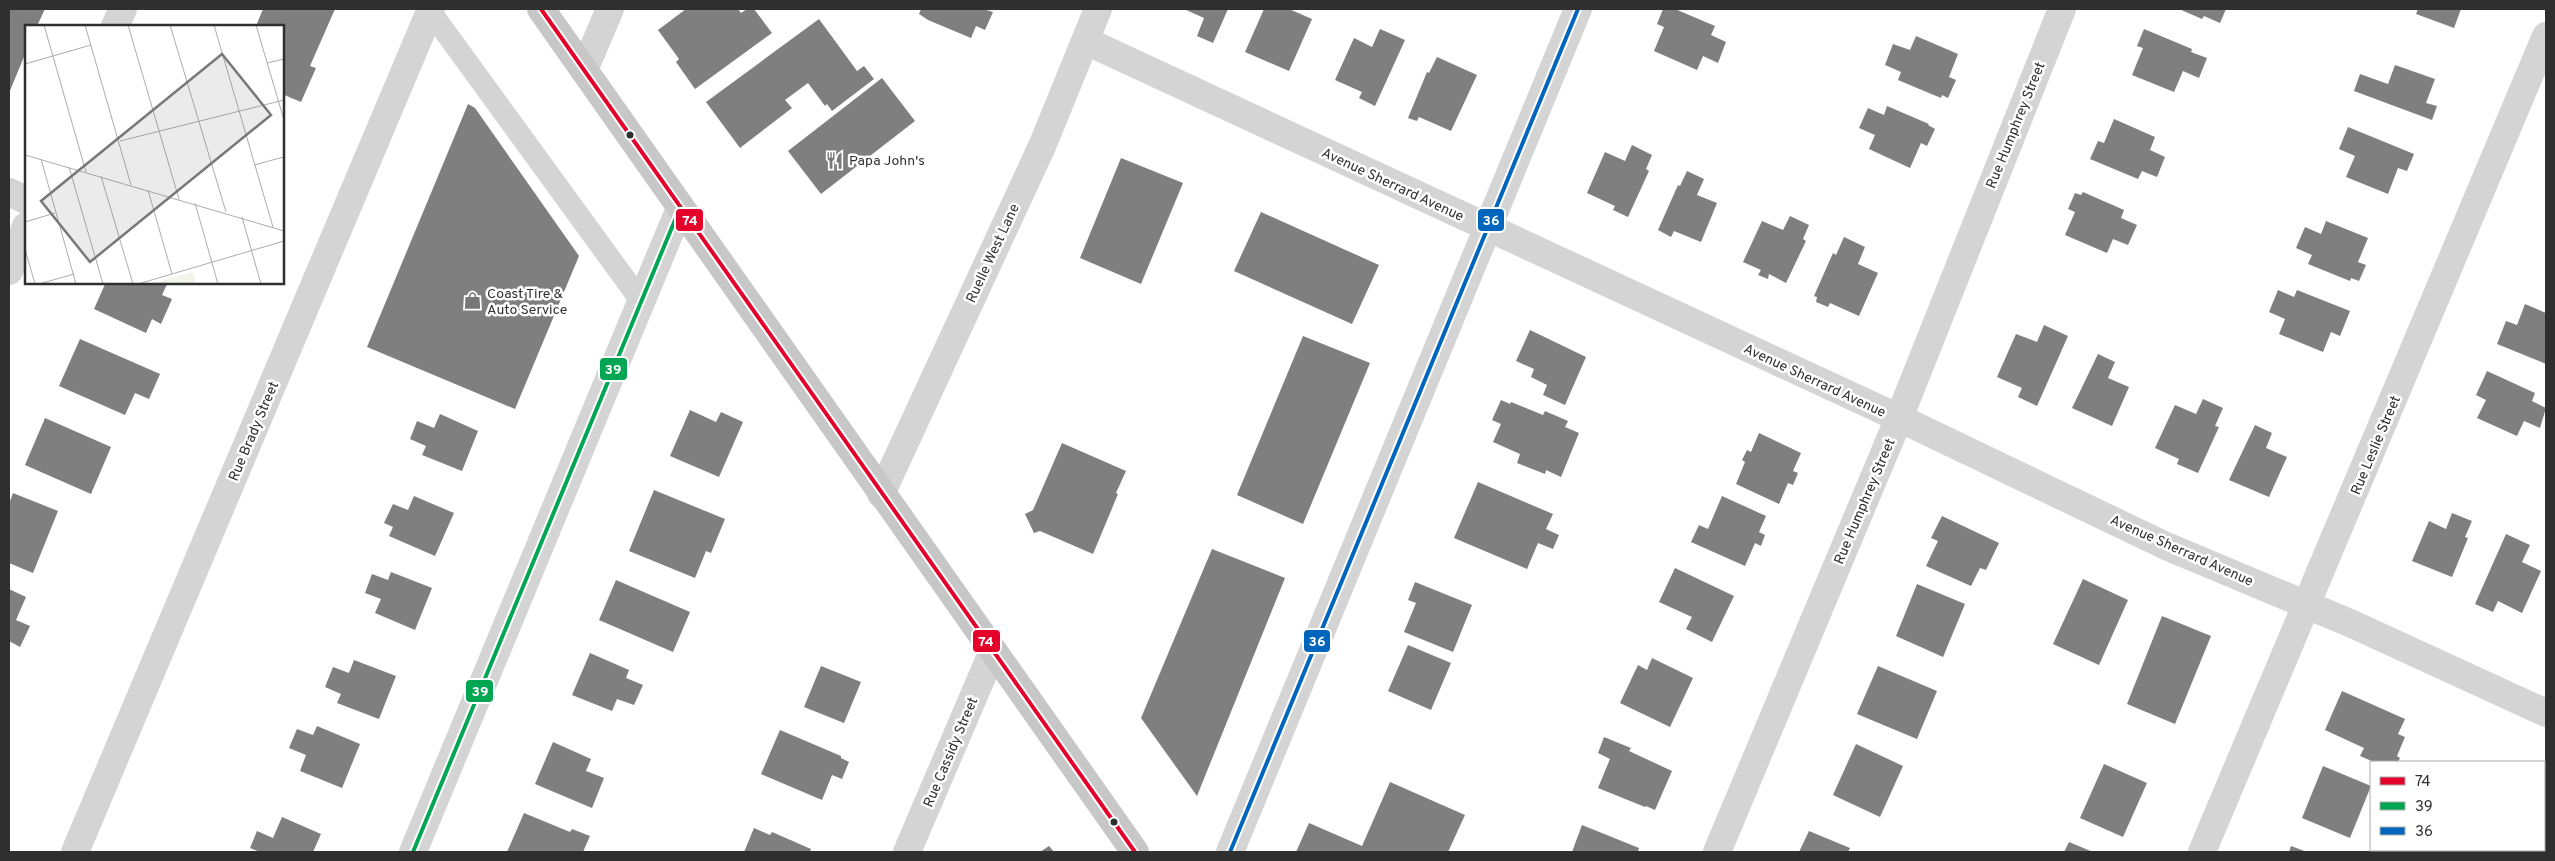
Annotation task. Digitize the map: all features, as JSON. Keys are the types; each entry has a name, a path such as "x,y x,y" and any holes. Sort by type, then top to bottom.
{"main road":[{"path":"541,9 584,70 677,214 881,494 1135,852"}],"street":[{"path":"115,25 123,9"},
{"path":"584,70 610,9"},
{"name":"Ruelle West Lane","path":"881,494 1043,144 1098,9"},
{"path":"1230,852 1578,9"},
{"name":"Rue Humphrey Street","path":"1717,852 1899,418 2062,9"},
{"name":"Rue Brady Street","path":"75,852 431,10"},
{"name":"Rue Leslie Street","path":"2202,852 2546,36"},
{"name":"Avenue Sherrard Avenue","path":"1086,41 1899,418 2166,546 2307,604 2546,713"},
{"path":"9,192 25,200"},
{"path":"413,852 677,214"},
{"path":"9,271 25,229"},
{"name":"Rue Cassidy Street","path":"907,852 992,651"}],"lane":[{"path":"431,10 641,301"}],"building":[{"path":"9,9 45,9 37,25 25,25 25,54 9,93"},
{"path":"263,9 335,9 310,66 316,68 301,102 284,95 284,25 256,25"},
{"path":"686,9 738,9 741,13 747,9 754,9 772,33 695,89 676,62 679,59 658,30"},
{"path":"921,9 983,9 993,12 985,30 976,26 971,38 928,20 919,14"},
{"path":"1184,9 1228,9 1213,43 1197,36 1204,18"},
{"path":"1264,9 1289,9 1312,19 1289,71 1245,52"},
{"path":"1663,9 1675,9 1715,26 1711,35 1726,42 1718,63 1703,56 1697,70 1654,51 1664,27 1657,24"},
{"path":"2179,9 2226,9 2220,23 2204,16 2202,19"},
{"path":"2418,9 2461,9 2454,28 2416,14"},
{"path":"819,19 857,71 864,66 874,79 832,111 827,104 825,106 808,83 785,100 792,108 740,148 706,102"},
{"path":"1380,29 1405,40 1375,106 1359,98 1362,92 1335,80 1354,38 1372,47"},
{"path":"2144,29 2192,49 2191,52 2207,58 2199,78 2183,71 2174,92 2132,75 2143,48 2137,46"},
{"path":"1916,36 1958,54 1949,77 1956,80 1948,98 1942,95 1941,98 1898,80 1901,72 1885,65 1893,44 1910,50"},
{"path":"1437,57 1477,75 1451,131 1419,117 1417,121 1408,118 1427,72 1429,73"},
{"path":"2395,65 2435,79 2426,103 2437,106 2432,120 2354,91 2360,74 2388,84"},
{"path":"882,78 915,121 821,194 788,151"},
{"name":"Coast Tire & Auto Service","path":"468,104 475,108 579,256 515,409 367,347"},
{"path":"1887,106 1929,124 1935,129 1927,146 1921,143 1910,168 1869,149 1875,135 1859,128 1868,108 1884,115"},
{"path":"2114,119 2155,137 2150,150 2165,157 2157,177 2142,171 2138,179 2090,159 2098,141 2104,143"},
{"path":"2348,127 2414,154 2407,171 2398,168 2388,194 2346,177 2355,156 2339,149"},
{"path":"1632,145 1652,155 1646,169 1649,171 1628,217 1613,210 1615,206 1587,193 1605,152 1625,161"},
{"path":"1121,158 1183,183 1141,284 1080,258"},
{"path":"1687,171 1704,179 1697,195 1717,203 1701,242 1674,231 1671,237 1658,230 1678,185 1680,186"},
{"path":"2083,192 2124,210 2121,218 2137,225 2128,245 2113,239 2107,253 2065,235 2075,212 2068,209 2075,193 2081,195"},
{"path":"1261,212 1379,265 1352,324 1234,271"},
{"path":"1790,216 1809,225 1803,239 1806,241 1786,283 1769,274 1768,279 1758,275 1761,270 1743,262 1762,221 1783,230"},
{"path":"2326,221 2368,238 2358,262 2366,265 2359,281 2351,278 2350,281 2308,264 2312,255 2296,248 2305,227 2321,234"},
{"path":"1844,237 1865,247 1858,264 1878,273 1859,316 1830,303 1828,307 1816,302 1817,297 1814,296 1833,253 1836,255"},
{"path":"105,284 167,284 162,295 172,299 161,324 152,319 146,333 94,309"},
{"path":"2278,290 2294,297 2297,290 2350,311 2340,336 2331,332 2323,352 2279,334 2285,319 2269,312"},
{"path":"2525,304 2546,313 2546,364 2497,344 2506,321 2517,325"},
{"path":"2044,325 2068,336 2037,406 2018,397 2022,388 1997,377 2016,334 2037,342"},
{"path":"1530,330 1586,357 1565,405 1543,395 1547,385 1531,377 1534,369 1516,361"},
{"path":"1303,336 1370,363 1303,524 1237,495"},
{"path":"80,339 160,374 149,399 135,393 125,415 59,386"},
{"path":"2098,354 2115,362 2108,378 2129,387 2112,426 2072,408"},
{"path":"2487,371 2535,393 2532,401 2546,408 2540,428 2524,421 2517,436 2477,418 2486,400 2476,395"},
{"path":"2203,399 2223,408 2215,426 2219,427 2198,473 2177,464 2179,459 2155,448 2175,405 2196,414"},
{"path":"1501,400 1543,415 1545,411 1568,421 1565,427 1579,433 1561,477 1546,470 1545,474 1517,463 1520,454 1493,442 1501,424 1492,420"},
{"path":"690,410 716,422 721,412 743,422 719,477 670,456"},
{"path":"440,414 478,431 462,471 422,455 426,446 410,439 417,421 434,428"},
{"path":"45,418 111,447 91,494 25,465"},
{"path":"2255,425 2272,433 2266,448 2287,457 2269,497 2229,480"},
{"path":"1759,433 1801,453 1793,471 1798,473 1793,485 1788,483 1779,504 1736,484 1745,462 1742,460 1747,450 1751,452"},
{"path":"1062,443 1126,471 1093,554 1040,531 1034,533 1025,514 1033,510"},
{"path":"1478,482 1553,514 1546,529 1559,535 1553,549 1538,543 1527,569 1454,538"},
{"path":"654,490 725,519 711,553 706,551 695,578 629,551"},
{"path":"13,493 58,511 33,573 9,563 9,504"},
{"path":"414,496 454,513 435,556 389,536 393,527 384,523 393,504 408,510"},
{"path":"1722,496 1766,516 1759,532 1765,535 1761,546 1755,543 1745,566 1691,542 1699,525 1708,529"},
{"path":"2452,513 2472,521 2465,537 2468,538 2452,577 2412,561 2429,521 2446,529"},
{"path":"1942,516 1999,543 1986,570 1980,568 1971,586 1926,566 1938,541 1931,538"},
{"path":"2506,534 2530,545 2522,562 2541,571 2522,613 2498,601 2493,612 2475,604"},
{"path":"1212,549 1285,578 1197,796 1141,718"},
{"path":"1675,568 1734,596 1712,642 1686,629 1692,617 1659,602"},
{"path":"391,572 432,588 415,630 375,613 381,599 365,593 372,574 388,580"},
{"path":"2083,579 2128,600 2099,665 2053,644"},
{"path":"616,580 690,612 673,652 599,620"},
{"path":"1415,582 1472,605 1453,652 1404,632 1416,603 1408,600"},
{"path":"1917,584 1965,604 1943,657 1896,636"},
{"path":"9,589 26,597 16,620 30,626 20,647 9,641"},
{"path":"2162,616 2211,636 2175,724 2127,704"},
{"path":"1408,645 1451,663 1431,710 1388,691"},
{"path":"590,653 629,670 626,678 643,685 634,705 617,699 612,711 572,695"},
{"path":"1652,658 1693,678 1670,727 1620,703 1638,665 1647,670"},
{"path":"354,660 396,676 379,719 337,703 341,694 325,687 333,667 349,673"},
{"path":"821,666 861,682 844,723 804,707"},
{"path":"1878,666 1937,691 1917,739 1857,714"},
{"path":"2342,691 2405,719 2398,734 2405,737 2397,756 2400,758 2398,761 2372,761 2360,756 2364,748 2325,730"},
{"path":"317,726 360,744 342,788 300,771 306,755 289,748 297,729 313,735"},
{"path":"780,730 841,756 841,758 849,762 842,779 832,775 822,800 761,774"},
{"path":"1604,737 1631,748 1629,751 1672,771 1655,810 1598,788 1610,759 1598,753"},
{"path":"553,742 591,759 586,771 604,778 592,808 535,784"},
{"path":"1856,744 1903,766 1880,817 1833,795"},
{"path":"2104,764 2147,783 2123,837 2080,818"},
{"path":"2323,766 2370,786 2350,838 2302,818"},
{"path":"1390,782 1465,815 1448,852 1296,852 1309,823 1362,846"},
{"path":"524,813 570,832 572,829 590,836 583,852 507,852"},
{"path":"282,817 321,834 313,852 260,852 250,848 257,831 273,838"},
{"path":"1582,825 1639,848 1638,852 1572,852"},
{"path":"754,828 770,835 772,832 811,849 810,852 744,852"},
{"path":"1809,831 1850,848 1848,852 1799,852"},
{"path":"2069,842 2093,852 2064,852"},
{"path":"1049,846 1054,852 1040,852"},
{"path":"2291,846 2307,852 2289,852"}],"transit line":[{"name":"74","path":"541,9 1135,852"},
{"name":"36","path":"1230,852 1578,9"},
{"name":"39","path":"413,852 680,208"}],"place":[{"name":"Papa John's","path":"835,160"},
{"name":"Coast Tire & Auto Service","path":"473,301"}]}
